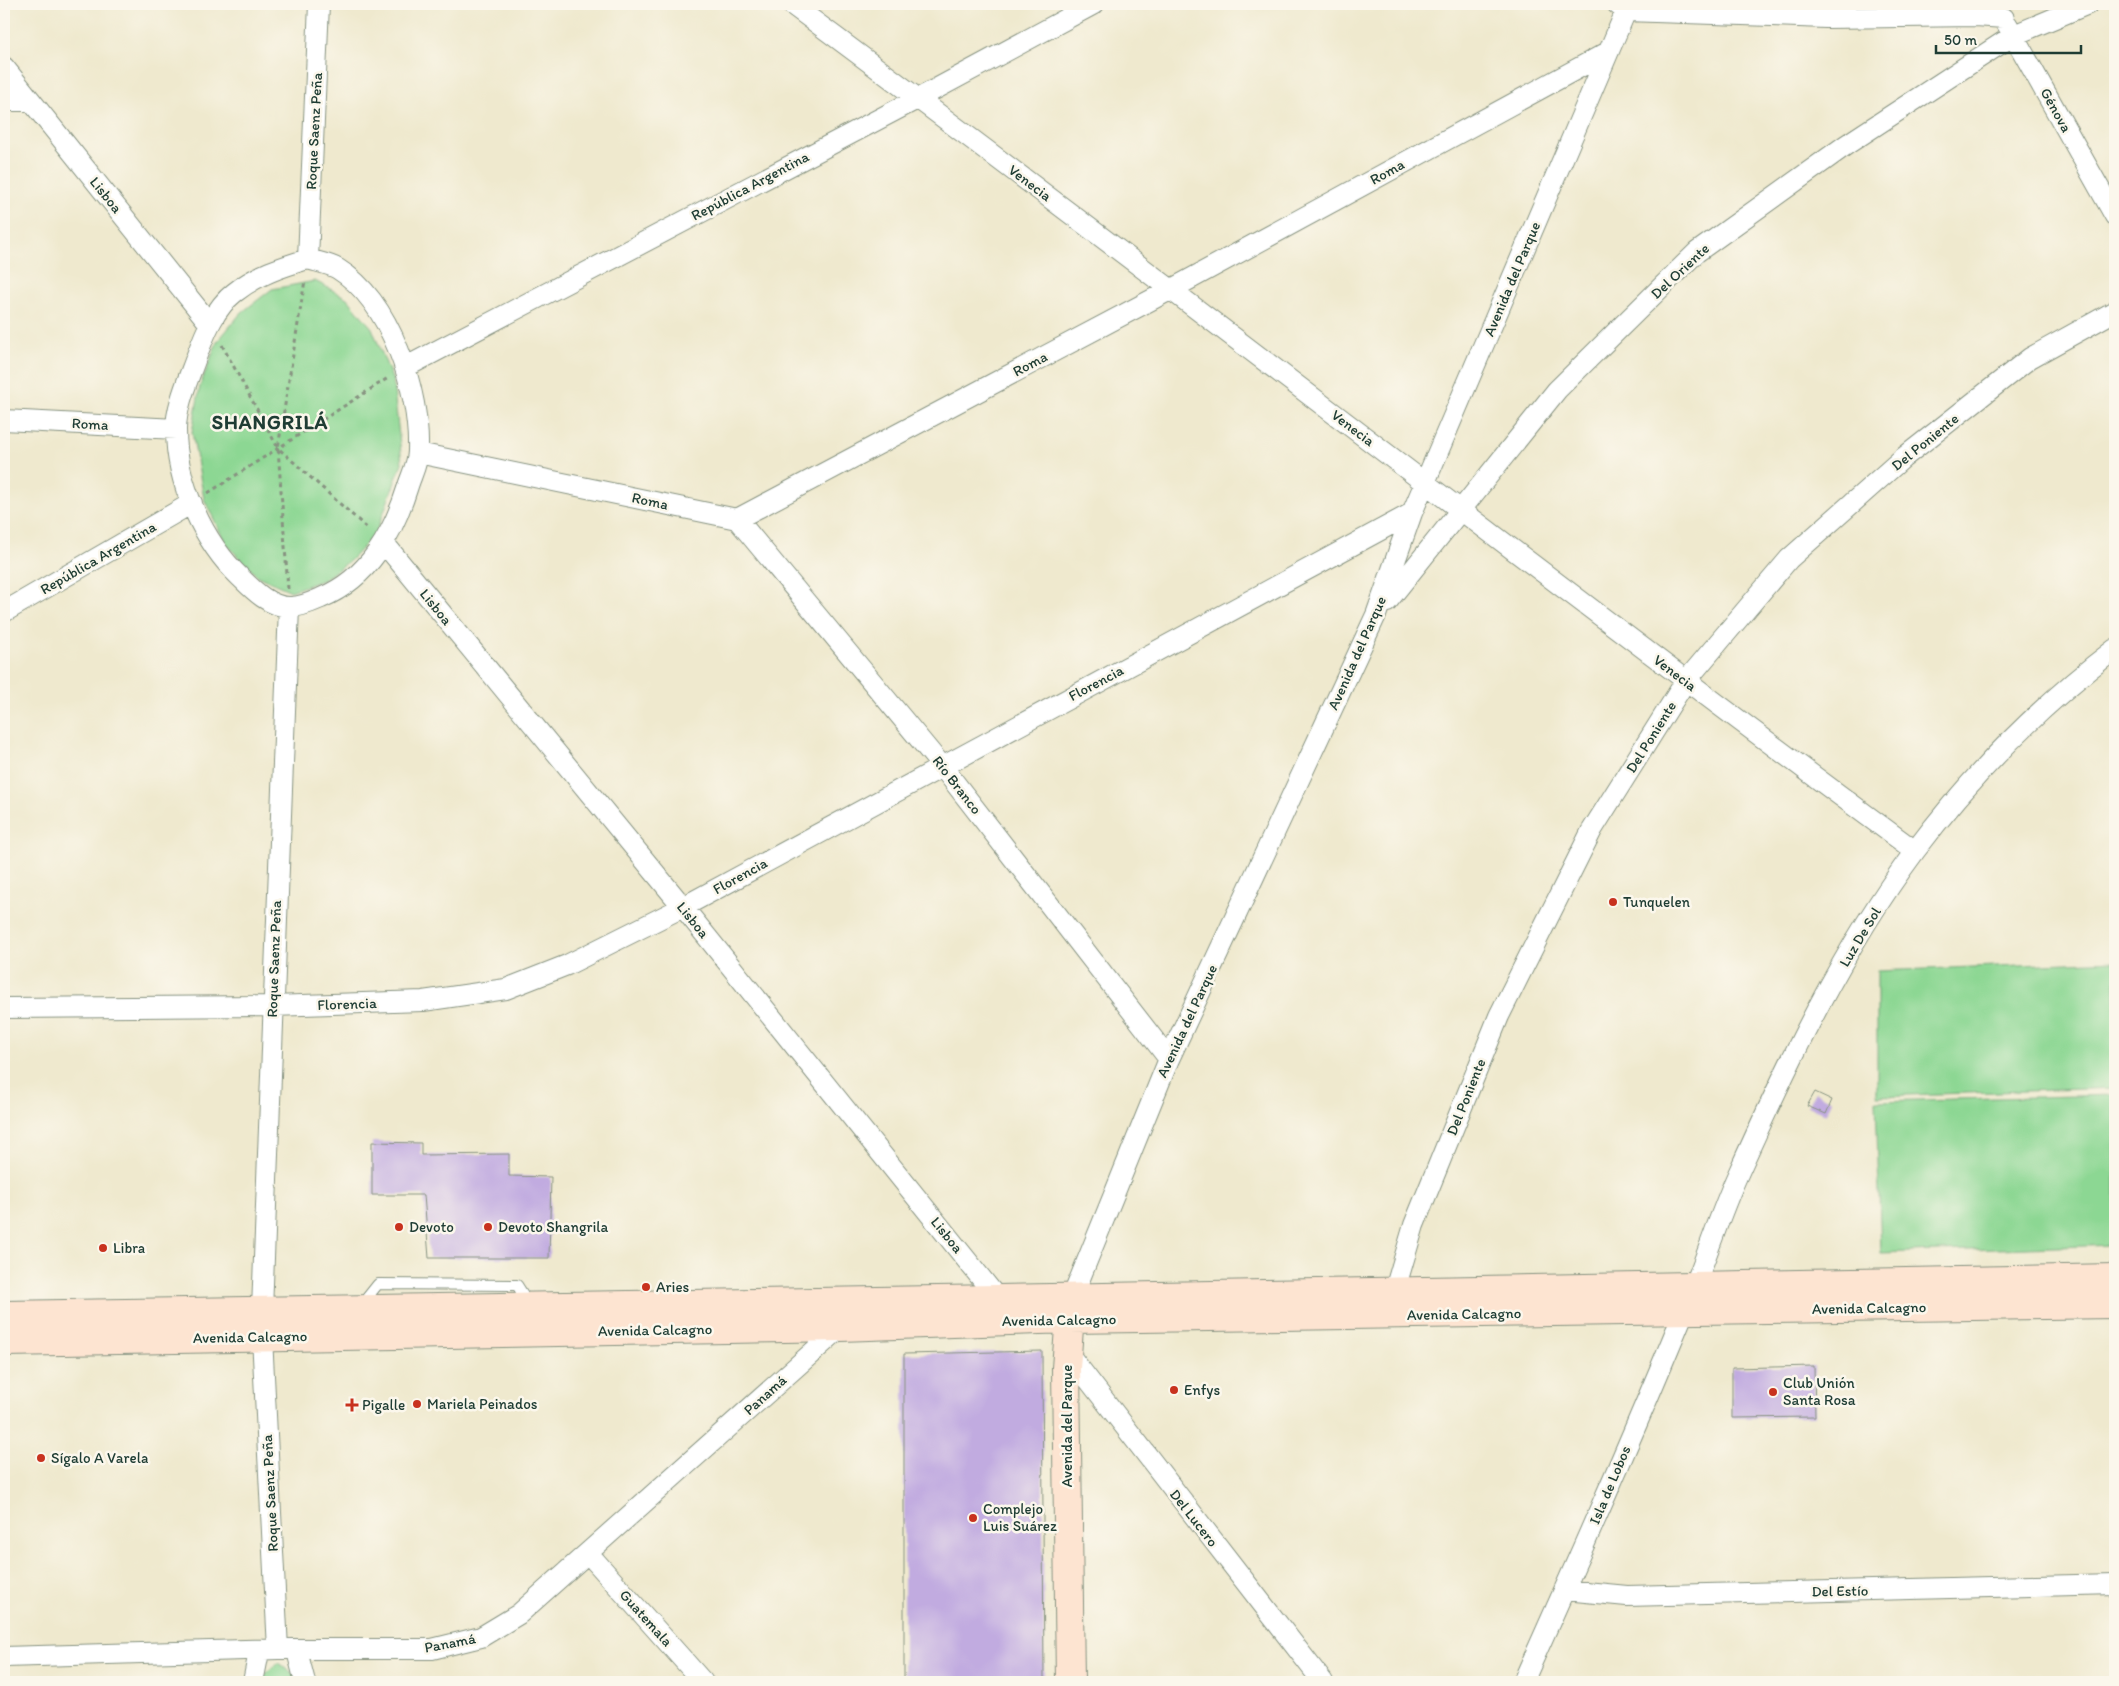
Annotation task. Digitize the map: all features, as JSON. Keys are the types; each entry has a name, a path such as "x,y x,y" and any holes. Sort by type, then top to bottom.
{"street":[{"name":"Roque Saenz Peña","path":"308,258 320,4"},
{"name":"Venecia","path":"791,4 918,98 1425,483 1461,508 1685,682 1915,851"},
{"name":"República Argentina","path":"406,367 1094,4"},
{"name":"Del Oriente","path":"1376,615 1557,390 1696,252 1846,145 2009,19 2088,4"},
{"path":"1624,6 1826,18 1976,16 2009,19"},
{"name":"Avenida del Parque","path":"1070,1682 1067,1352 1071,1308 1168,1059 1376,615 1412,513 1608,52 1624,6"},
{"name":"Génova","path":"2009,19 2115,216"},
{"name":"Roma","path":"418,453 737,518 1170,290 1608,52"},
{"name":"Lisboa","path":"4,67 209,323"},
{"path":"4,101 31,101"},
{"path":"308,258 337,268 362,289 383,318 406,367 414,408 418,453 403,501 384,543 366,569 334,593 311,603 289,608 267,600 229,567 206,534 192,503 181,466 176,429 184,389 209,323 232,294 265,272 308,258"},
{"name":"Del Poniente","path":"1391,1303 1414,1225 1499,1016 1592,830 1685,682 1789,558 1903,458 2030,358 2115,311"},
{"name":"Roma","path":"4,420 176,429"},
{"name":"República Argentina","path":"4,612 192,503"},
{"name":"Florencia","path":"4,1008 272,1006 423,1001 506,989 567,965 683,907 1412,513"},
{"name":"Río Branco","path":"737,518 941,766 1168,1059"},
{"name":"Lisboa","path":"384,543 683,907 998,1299"},
{"name":"Roque Saenz Peña","path":"289,608 272,1006 262,1323 278,1651 305,1682"},
{"name":"Luz De Sol","path":"1695,1286 1736,1177 1806,1031 1866,926 1915,851 1974,779 2023,727 2078,677 2115,649"},
{"name":"Avenida Calcagno","path":"4,1342 262,1323 358,1309 530,1319 841,1327 1071,1308 1391,1303 1695,1286 2115,1278"},
{"name":"Isla de Lobos","path":"1523,1682 1565,1590 1695,1286"},
{"name":"Avenida Calcagno","path":"4,1315 262,1323 530,1319 998,1299 1071,1308"},
{"name":"Avenida Calcagno","path":"1391,1303 1684,1312 2115,1304"},
{"name":"Panamá","path":"4,1658 432,1649 481,1638 519,1614 841,1327"},
{"name":"Del Lucero","path":"1067,1352 1323,1682"},
{"name":"Guatemala","path":"588,1553 703,1682"},
{"name":"Del Estío","path":"1565,1590 1626,1596 2115,1584"},
{"name":"Roque Saenz Peña","path":"253,1682 278,1651"}],"path":[{"path":"289,608 278,448 308,258"},
{"path":"209,323 278,448 384,543"},
{"path":"192,503 406,367"}],"green space":[{"path":"315,281 347,298 372,328 393,381 402,463 376,533 351,560 323,580 291,591 257,576 226,544 204,499 192,432 200,386 217,342 241,313 272,289"},
{"path":"2115,961 2115,1088 1877,1096 1877,971"},
{"path":"2115,1095 2115,1245 1881,1253 1876,1101"},
{"path":"278,1663 294,1674 295,1682 263,1682 263,1675"}],"building":[{"path":"1815,1092 1832,1100 1826,1114 1807,1106"},
{"name":"Devoto Shangrila","path":"372,1142 421,1143 421,1155 509,1154 509,1176 551,1177 549,1258 429,1258 424,1195 372,1195"},
{"name":"Complejo Luis Suárez","path":"1042,1351 1044,1682 904,1682 904,1354"},
{"name":"Club Unión Santa Rosa","path":"1814,1366 1815,1417 1732,1418 1732,1368"}],"place":[{"name":"Tunquelen","path":"1613,902"},
{"name":"Devoto","path":"399,1227"},
{"name":"Devoto Shangrila","path":"488,1227"},
{"name":"Libra","path":"103,1248"},
{"name":"Aries","path":"646,1287"},
{"name":"Enfys","path":"1174,1390"},
{"name":"Club Unión Santa Rosa","path":"1773,1392"},
{"name":"Mariela Peinados","path":"417,1404"},
{"name":"Pigalle","path":"352,1405"},
{"name":"Sígalo A Varela","path":"41,1458"},
{"name":"Complejo Luis Suárez","path":"973,1518"}],"district":[{"name":"SHANGRILÁ","path":"270,422"}]}
